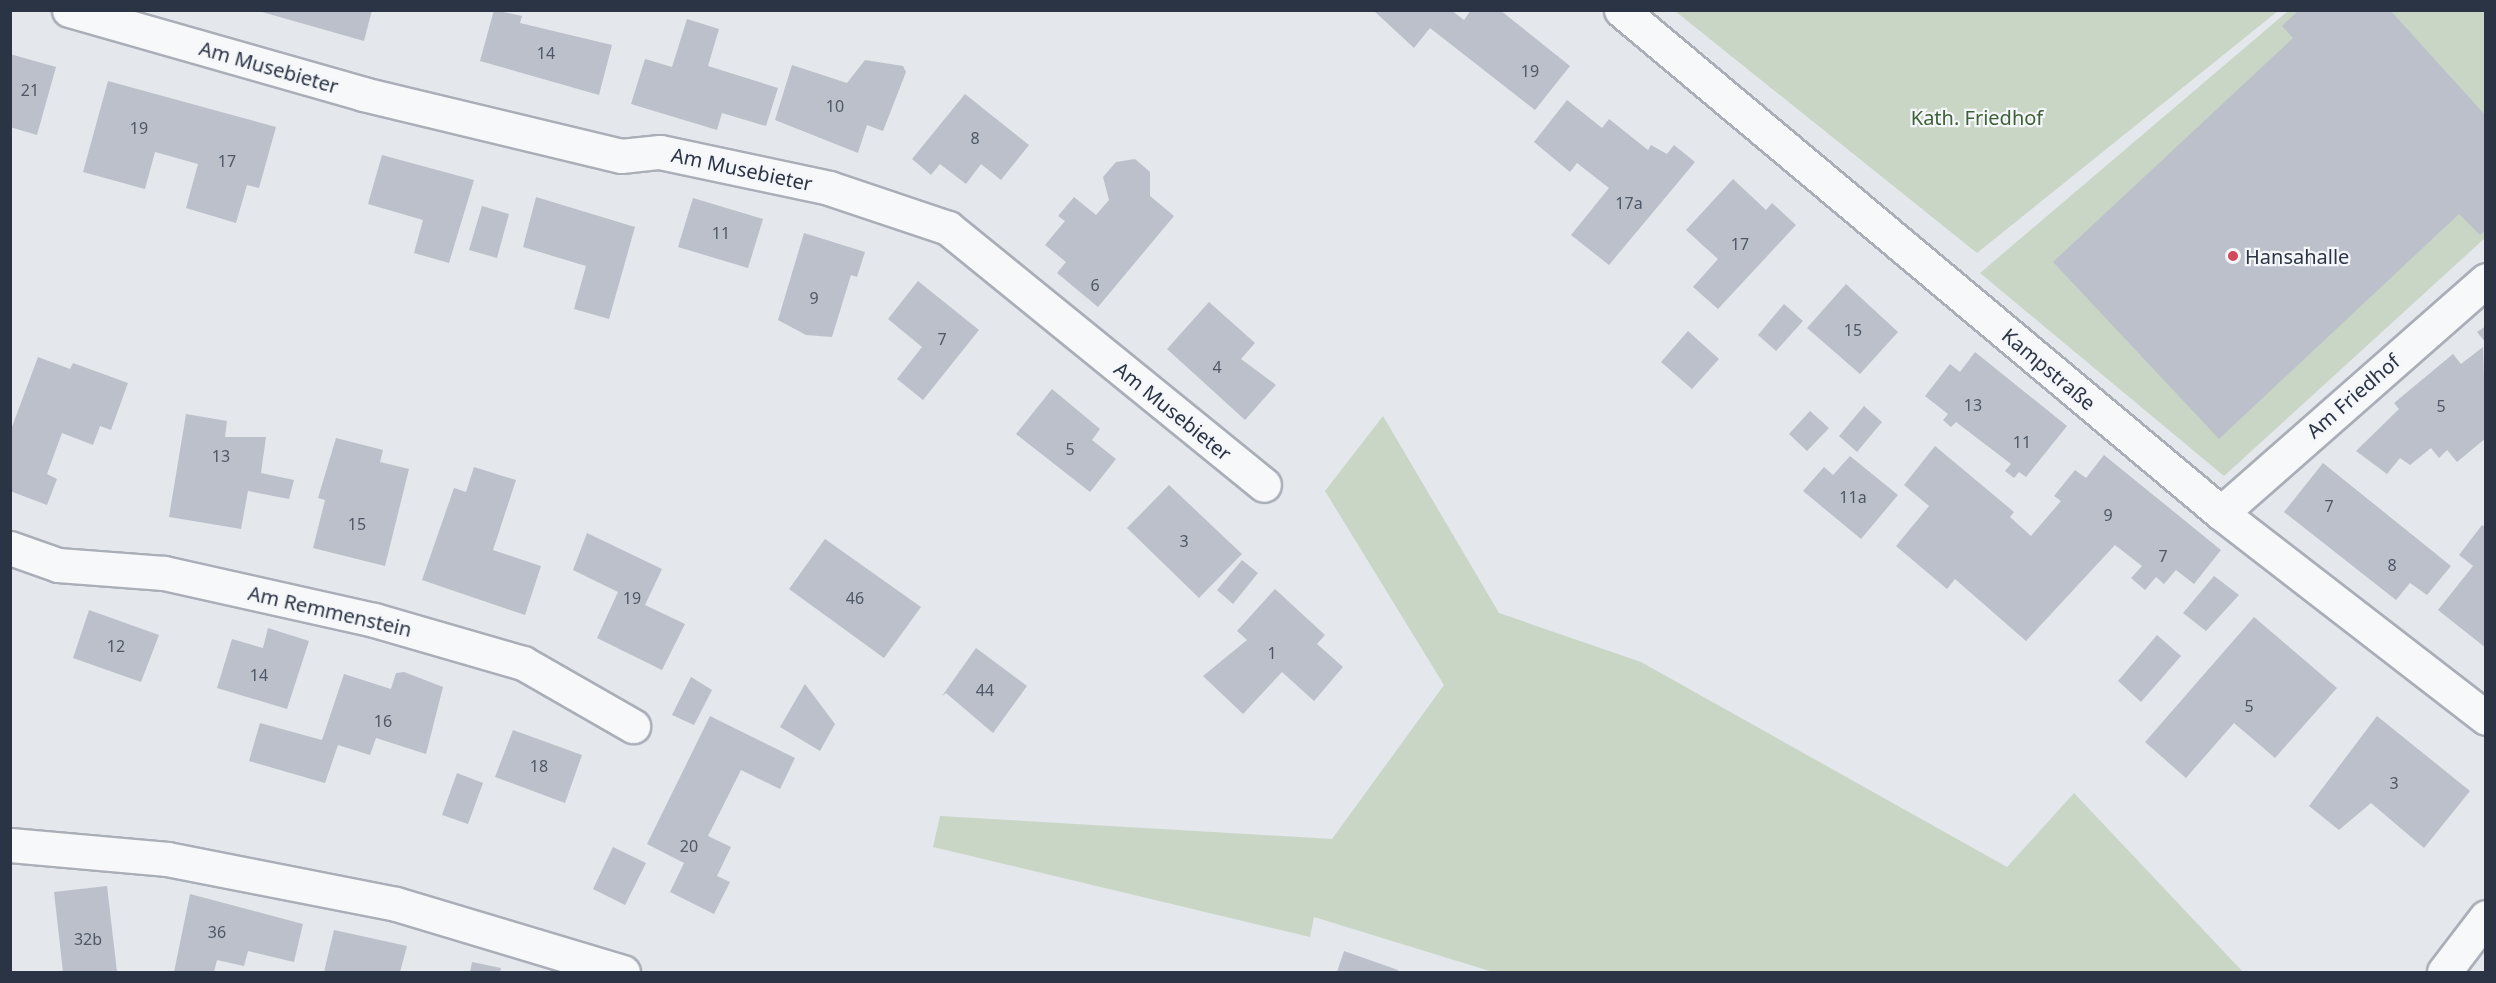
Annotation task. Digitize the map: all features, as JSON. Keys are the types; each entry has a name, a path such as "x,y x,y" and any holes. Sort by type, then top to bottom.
{"street":[{"name":"Am Musebieter","path":"69,10 363,94 621,156 660,152 829,188 948,228 1264,485"},
{"name":"Kampstraße","path":"1621,10 2221,513 2486,718"},
{"name":"Am Friedhof","path":"2221,513 2486,280"},
{"name":"Am Remmenstein","path":"10,548 58,565 164,573 374,620 523,663 633,726"},
{"path":"10,844 167,859 396,904 623,972"},
{"path":"2444,972 2486,917"}],"green space":[{"name":"Kath. Friedhof","path":"1675,11 2278,11 1977,253"},
{"name":"Hansahalle","path":"2288,11 2485,11 2485,238 2224,476 1980,273"},
{"path":"1383,416 1499,613 1641,662 2007,867 2074,793 2243,972 1493,972 1314,917 1310,937 933,847 940,816 1332,839 1444,685 1325,491"}],"building":[{"path":"255,10 372,10 364,41"},
{"path":"494,10 522,16 520,23 612,45 599,95 480,61"},
{"path":"1373,10 1451,10 1464,20 1471,10 1500,10 1570,66 1535,110 1430,28 1414,48"},
{"name":"Hansahalle","path":"2299,10 2390,10 2486,116 2486,230 2480,235 2459,214 2219,439 2053,262 2293,38 2282,26"},
{"path":"687,19 719,29 708,66 778,88 766,126 722,113 717,130 631,104 645,59 672,67"},
{"path":"10,54 56,67 37,135 10,127"},
{"path":"865,60 903,66 906,72 883,131 867,125 858,153 775,120 792,65 847,83"},
{"path":"108,81 276,127 259,188 247,185 236,223 186,208 198,164 155,152 145,189 83,172"},
{"path":"965,94 1029,145 1001,180 981,164 966,184 940,164 931,175 912,159"},
{"path":"1567,100 1602,128 1609,119 1648,150 1651,145 1667,154 1674,145 1695,162 1609,265 1571,235 1609,188 1577,163 1570,172 1534,142"},
{"path":"382,155 474,180 449,263 414,253 423,220 368,204"},
{"path":"1135,159 1150,172 1150,196 1174,216 1098,307 1057,273 1066,262 1045,245 1065,221 1058,216 1074,197 1096,215 1109,200 1103,177 1116,162"},
{"path":"1733,179 1766,210 1772,203 1796,225 1718,309 1693,287 1718,259 1686,230"},
{"path":"536,197 635,227 609,319 574,309 586,266 523,247"},
{"path":"693,198 763,219 748,268 678,247"},
{"path":"482,206 509,214 497,258 469,250"},
{"path":"804,233 865,252 857,277 851,275 832,337 806,335 778,320"},
{"path":"918,281 979,330 923,400 897,379 922,347 888,319"},
{"path":"1846,284 1898,332 1860,374 1807,328"},
{"path":"1209,302 1255,343 1241,359 1276,385 1245,420 1167,349"},
{"path":"1784,304 1803,321 1776,351 1758,335"},
{"path":"2486,326 2486,343 2477,332"},
{"path":"1688,331 1719,359 1692,389 1661,362"},
{"path":"2483,347 2486,438 2457,462 2447,450 2439,458 2431,448 2410,465 2400,458 2387,474 2356,451 2399,409 2394,403 2453,354 2461,364"},
{"path":"1975,352 2067,426 2026,477 2019,472 2014,478 2005,471 2011,464 1956,422 1951,427 1943,420 1948,414 1925,396 1950,364 1960,372"},
{"path":"38,357 70,369 73,363 128,383 111,430 100,426 93,445 62,433 47,474 57,479 47,505 10,491 10,432"},
{"path":"1052,389 1100,429 1092,440 1116,459 1090,492 1016,434"},
{"path":"1864,406 1882,422 1857,452 1839,436"},
{"path":"1810,411 1829,428 1807,451 1789,434"},
{"path":"186,414 227,421 225,437 266,437 261,473 294,480 289,499 248,491 241,529 169,517"},
{"path":"336,438 383,450 380,462 409,469 385,566 313,548 325,500 318,498"},
{"path":"1935,446 2014,512 2010,517 2031,536 2061,501 2054,496 2075,470 2086,478 2104,455 2221,550 2194,584 2176,570 2164,584 2156,577 2145,590 2131,578 2142,566 2115,545 2026,641 1955,579 1947,589 1896,546 1929,506 1904,485"},
{"path":"1850,456 1898,495 1861,539 1803,491 1824,467 1833,475"},
{"path":"2323,463 2451,566 2427,595 2410,583 2396,600 2284,512"},
{"path":"474,467 516,480 493,550 541,566 525,615 422,580 454,488 466,492"},
{"path":"1169,485 1242,554 1199,598 1127,528"},
{"path":"2482,525 2486,528 2486,648 2438,610 2473,566 2459,555"},
{"path":"587,533 662,569 645,605 685,624 662,670 597,638 618,592 573,570"},
{"path":"825,539 921,607 884,658 789,589"},
{"path":"1242,560 1258,573 1233,604 1217,590"},
{"path":"2214,576 2239,595 2206,631 2183,613"},
{"path":"1275,589 1325,635 1317,644 1343,667 1314,701 1282,672 1243,714 1203,676 1247,640 1237,631"},
{"path":"89,610 159,635 141,682 73,658"},
{"path":"2254,617 2337,688 2275,758 2234,723 2186,778 2145,742"},
{"path":"268,628 309,641 287,709 217,688 232,639 263,648"},
{"path":"2157,635 2181,656 2141,702 2118,681"},
{"path":"976,648 1027,686 993,733 946,693 942,696"},
{"path":"404,672 443,687 426,754 376,738 370,755 338,745 325,783 249,761 260,723 322,740 344,674 391,689 396,673"},
{"path":"691,677 712,690 694,725 672,715"},
{"path":"805,684 835,724 820,751 780,727"},
{"path":"710,716 795,758 780,789 741,770 708,836 731,847 717,876 730,882 714,914 670,892 684,863 647,844"},
{"path":"2377,716 2470,791 2424,848 2371,803 2339,830 2309,806"},
{"path":"513,730 582,755 565,803 495,777"},
{"path":"457,773 483,783 468,824 442,815"},
{"path":"613,847 646,863 625,905 593,889"},
{"path":"107,886 117,972 63,972 54,892"},
{"path":"190,894 303,924 294,962 248,951 244,966 217,960 214,972 174,972"},
{"path":"334,930 407,946 400,972 324,972"},
{"path":"1344,951 1398,970 1397,972 1337,972"},
{"path":"472,962 501,968 500,972 470,972"}],"place":[{"name":"Hansahalle","path":"2233,256"}]}
